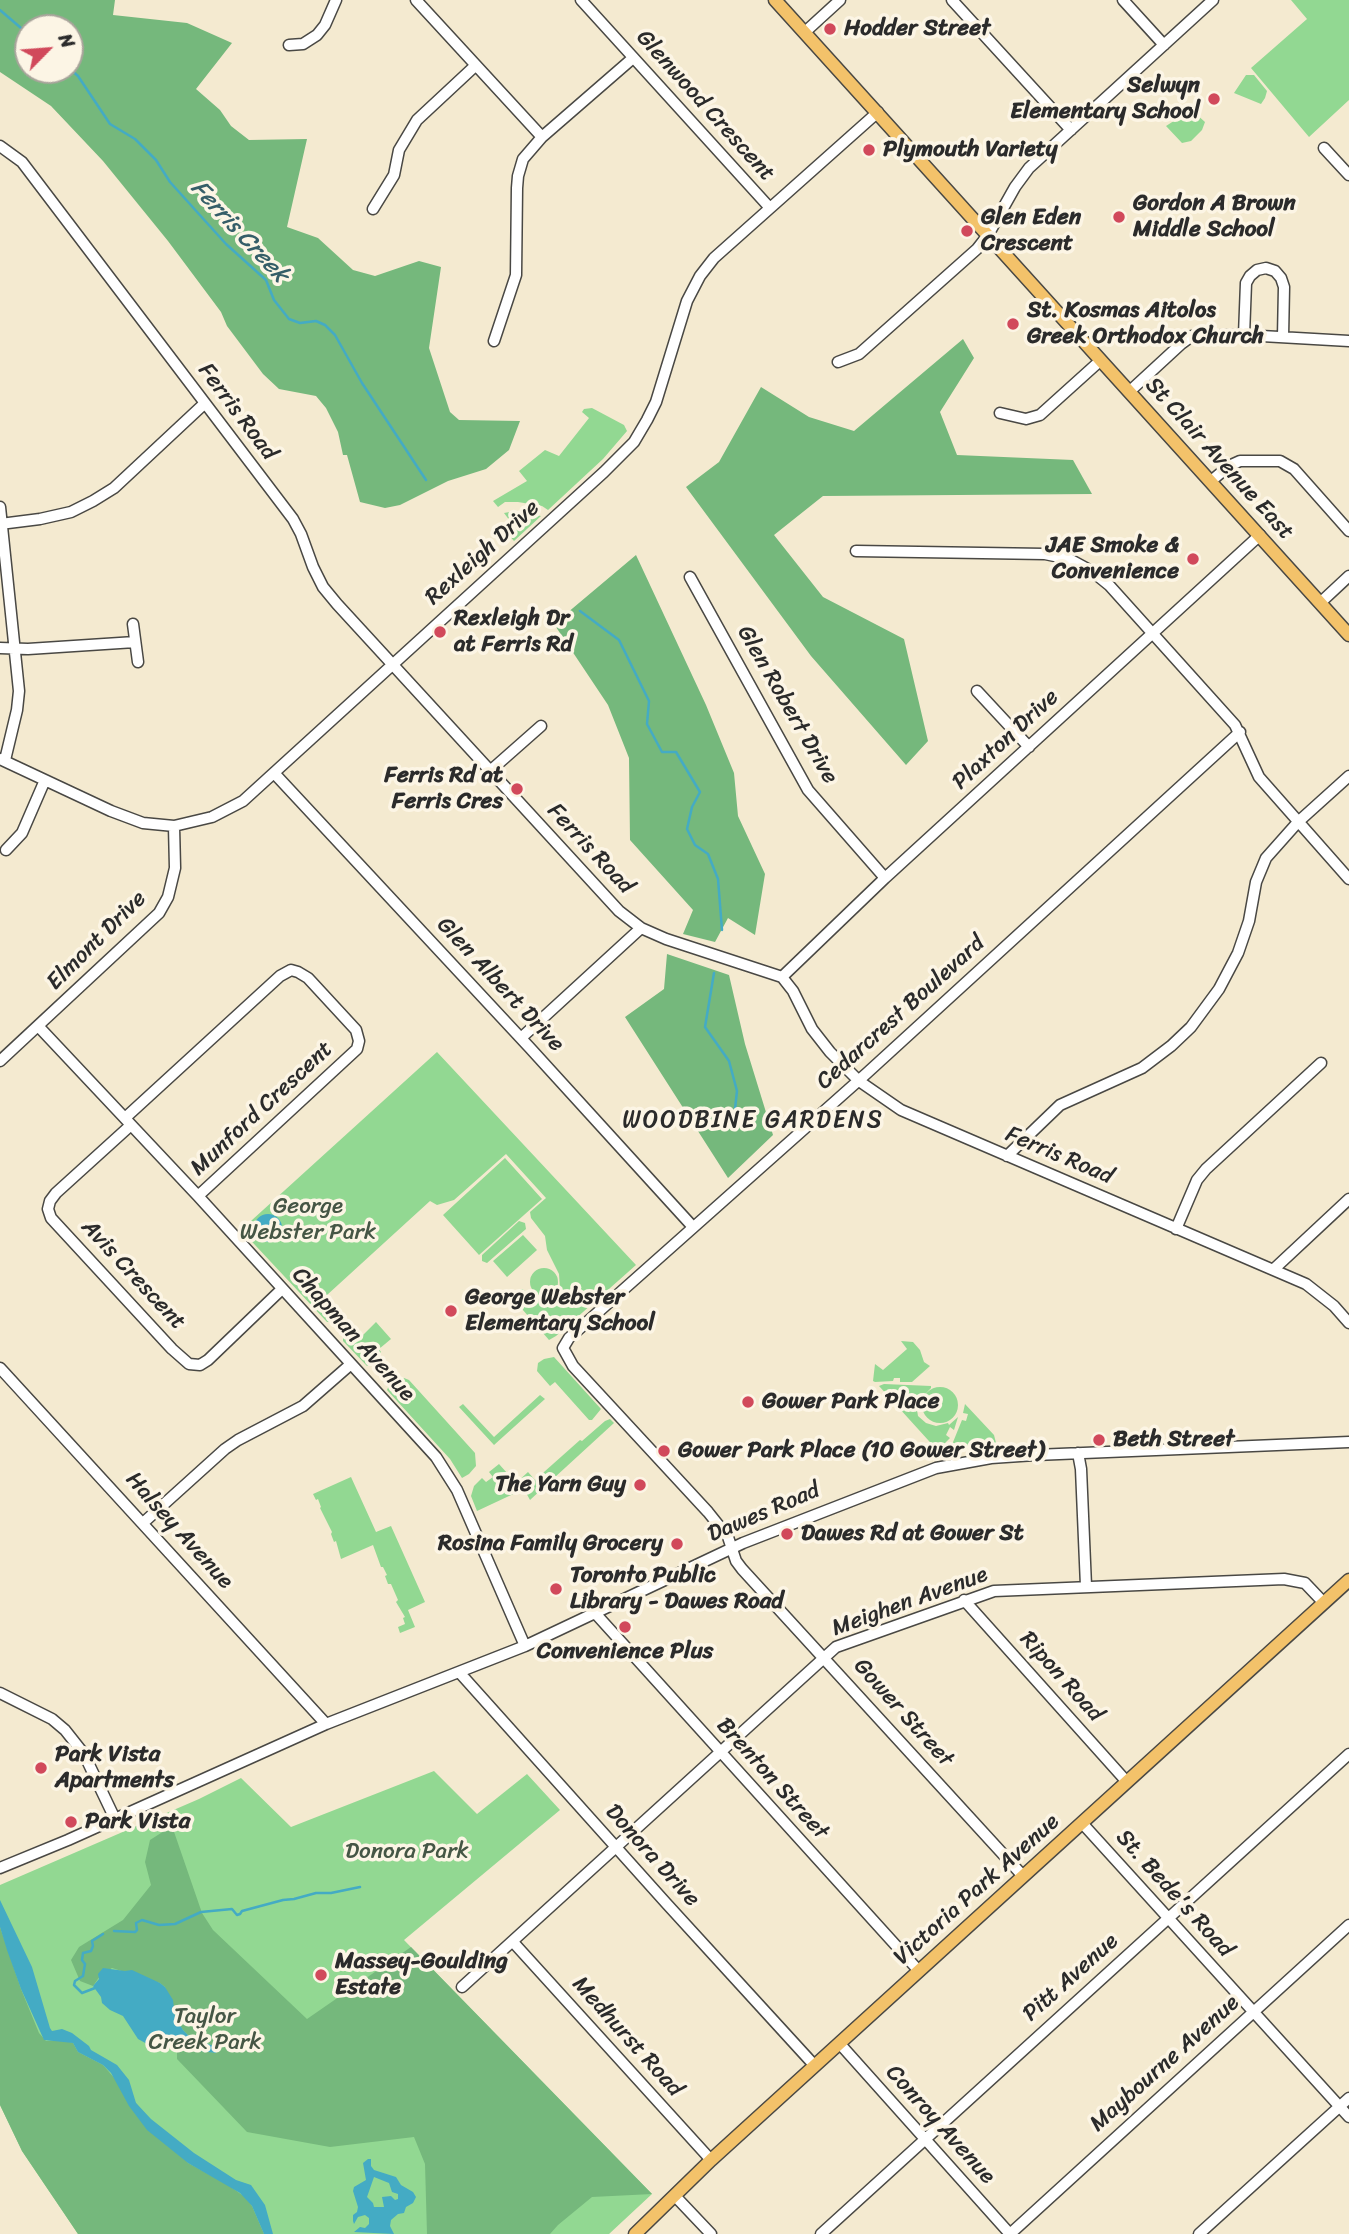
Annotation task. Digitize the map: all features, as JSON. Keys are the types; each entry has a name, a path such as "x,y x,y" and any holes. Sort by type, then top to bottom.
{"main road":[{"name":"St Clair Avenue East","path":"775,0 1349,635"},
{"name":"Victoria Park Avenue","path":"635,2234 711,2160 1349,1580"}],"street":[{"path":"289,45 303,44 317,35 325,25 336,0"},
{"path":"416,0 542,137"},
{"name":"Glenwood Crescent","path":"581,0 771,208"},
{"path":"805,32 840,0"},
{"path":"952,0 1071,130"},
{"path":"1123,0 1164,46"},
{"path":"838,362 850,359 865,349 977,249 1029,168 1213,0"},
{"path":"494,341 516,275 518,176 523,159 542,137 633,58"},
{"path":"373,209 394,175 399,150 417,120 475,66"},
{"name":"Rexleigh Drive","path":"2,759 133,820 174,826 223,813 252,794 634,442 656,401 687,301 700,276 714,258 877,112"},
{"name":"Ferris Road","path":"0,146 22,162 293,519 323,587 619,911 641,928 666,939 782,976 793,991 812,1029 830,1052 859,1081 911,1115 1306,1284 1321,1294 1349,1324"},
{"path":"1324,148 1349,175"},
{"path":"1244,335 1246,283 1250,276 1266,268 1275,271 1284,287 1283,337"},
{"path":"1130,391 1192,336 1244,335 1349,341"},
{"path":"1000,413 1026,419 1040,415 1101,360"},
{"path":"1,524 71,512 93,501 123,480 204,404"},
{"path":"1211,481 1229,466 1240,461 1280,461 1294,469 1349,531"},
{"path":"0,507 19,691 17,710 2,759"},
{"name":"Plaxton Drive","path":"782,976 885,878 1260,536"},
{"path":"856,551 1045,554 1069,559 1101,578 1240,732 1259,777 1349,879"},
{"path":"1320,603 1349,576"},
{"name":"Glen Robert Drive","path":"690,577 808,790 885,878"},
{"path":"133,624 138,662"},
{"path":"0,648 135,642"},
{"path":"977,691 1029,747"},
{"path":"490,771 541,726"},
{"name":"Cedarcrest Boulevard","path":"565,1353 565,1342 859,1081 1240,732"},
{"name":"Glen Albert Drive","path":"274,773 693,1227"},
{"path":"1007,1156 1060,1105 1142,1068 1191,1027 1219,989 1238,953 1249,920 1256,882 1264,862 1298,822 1349,776"},
{"path":"6,850 22,833 45,780"},
{"name":"Elmont Drive","path":"0,1061 159,913 168,897 174,874 174,826"},
{"path":"520,1038 641,928"},
{"name":"Munford Crescent","path":"128,1122 280,976 291,971 308,978 356,1030 359,1041 357,1049 198,1196"},
{"name":"Chapman Avenue","path":"39,1027 198,1196 436,1457 457,1490 525,1646"},
{"path":"1176,1228 1197,1180 1206,1169 1321,1063"},
{"name":"Avis Crescent","path":"128,1122 56,1193 48,1209 51,1218 116,1289 183,1360 189,1364 200,1365 282,1289"},
{"path":"1274,1269 1349,1199"},
{"name":"Gower Street","path":"565,1353 573,1366 708,1512 727,1537 742,1569 1023,1876"},
{"path":"144,1523 225,1449 303,1406 351,1364"},
{"name":"Halsey Avenue","path":"0,1368 326,1724"},
{"name":"Dawes Road","path":"0,1868 326,1724 525,1646 732,1548 936,1468 991,1458 1349,1442"},
{"path":"1078,1453 1086,1586"},
{"name":"Meighen Avenue","path":"462,1987 836,1647 994,1591 1284,1579 1305,1583 1324,1603"},
{"name":"Ripon Road","path":"964,1600 1127,1782"},
{"name":"Brenton Street","path":"595,1613 919,1971"},
{"name":"Donora Drive","path":"459,1672 815,2066"},
{"path":"0,1693 52,1719 65,1730 83,1754 115,1819"},
{"name":"Pitt Avenue","path":"821,2234 1349,1754"},
{"name":"St. Bede's Road","path":"1082,1823 1349,2117"},
{"name":"Maybourne Avenue","path":"1010,2234 1349,1926"},
{"name":"Medhurst Road","path":"513,1942 711,2160"},
{"name":"Conroy Avenue","path":"840,2044 1010,2234"},
{"path":"1199,2234 1349,2098"},
{"path":"675,2196 711,2234"}],"green space":[{"path":"0,0 115,0 113,15 187,23 232,43 196,89 220,110 231,126 249,140 307,139 287,227 318,238 353,270 375,276 419,261 441,267 429,348 450,412 459,420 520,421 509,450 486,469 448,481 400,505 385,508 360,502 347,455 343,455 338,432 326,408 316,396 279,389 263,374 168,241 103,161 51,106 18,84 84,84 84,14 14,14 14,81 0,72"},
{"path":"1291,0 1349,0 1349,100 1309,137 1251,68 1307,19"},
{"path":"1246,75 1254,75 1267,91 1261,104 1234,93"},
{"path":"1195,113 1205,122 1202,130 1191,141 1182,143 1166,126 1183,115"},
{"path":"963,339 974,358 940,412 957,455 1073,460 1092,494 823,496 774,535 823,597 904,639 928,741 906,765 811,656 686,487 719,462 761,387 809,417 854,431"},
{"path":"592,408 624,425 627,431 603,459 548,510 542,506 518,502 505,502 498,507 493,501 527,481 519,471 545,450 559,456 589,418 582,412 584,409"},
{"path":"515,511 541,516 514,541 502,528 510,521 504,513"},
{"path":"636,555 706,705 734,773 738,816 765,874 755,935 728,918 715,942 683,934 693,910 630,840 629,758 608,705 554,624"},
{"path":"667,954 729,975 745,1044 773,1135 728,1178 625,1017 664,989"},
{"name":"George Webster Park","path":"437,1052 636,1265 549,1340 509,1294 522,1289 540,1300 549,1299 560,1289 559,1274 547,1250 545,1236 531,1218 530,1212 546,1198 506,1154 454,1200 437,1205 430,1201 327,1295 341,1313 334,1322 327,1322 241,1230"},
{"path":"505,1158 542,1199 479,1255 443,1215"},
{"path":"519,1221 525,1223 526,1229 487,1263 482,1261 482,1255"},
{"path":"523,1235 537,1250 507,1277 493,1261"},
{"path":"544,1268 554,1272 558,1282 554,1292 544,1296 534,1292 530,1282 534,1272"},
{"path":"376,1322 391,1339 379,1349 381,1352 367,1366 343,1341 343,1330 351,1325 363,1335"},
{"path":"901,1341 913,1342 920,1350 924,1362 930,1366 912,1382 900,1382 900,1378 894,1378 893,1381 873,1381 875,1364 883,1370 907,1349"},
{"path":"554,1357 601,1409 592,1420 589,1420 555,1382 550,1386 537,1371 538,1363"},
{"path":"404,1378 409,1380 475,1453 476,1466 469,1474 462,1478 450,1459 387,1390 390,1383"},
{"path":"879,1386 931,1386 916,1404 918,1416 926,1423 936,1426 949,1425 958,1417 954,1430 950,1427 946,1435 950,1438 944,1444 941,1454 937,1453"},
{"path":"940,1387 953,1392 958,1405 953,1418 940,1423 927,1418 922,1405 927,1392"},
{"path":"540,1395 545,1399 494,1445 459,1407 463,1404 494,1437"},
{"path":"965,1404 994,1435 996,1443 949,1452 962,1420 966,1421 968,1414 963,1413"},
{"path":"610,1419 614,1423 530,1500 524,1489 477,1511 471,1496 474,1486 482,1478 486,1482 493,1477 489,1472 499,1464 516,1483 528,1472 535,1480 580,1440"},
{"path":"351,1477 376,1532 391,1526 425,1602 408,1610 415,1627 400,1633 398,1627 405,1624 405,1617 396,1602 398,1600 391,1584 388,1584 387,1575 373,1545 341,1559 318,1499 316,1500 313,1494"},
{"name":"Taylor Creek Park","path":"434,1771 477,1814 527,1774 560,1810 404,1940 652,2194 609,2234 78,2234 22,2151 0,2105 0,1885 199,1799 241,1778 291,1827"},
{"path":"172,1826 202,1913 213,1930 307,2019 411,1947 652,2194 592,2197 550,2234 427,2234 425,2164 414,2137 330,2147 247,2132 177,2059 177,2047 216,2053 210,2044 189,2036 183,2030 175,2018 165,1987 112,1968 100,1976 93,1986 80,1981 71,1960 79,1947 123,1920 151,1885 145,1862 150,1840"},
{"path":"0,1927 39,2033 46,2041 62,2040 73,2043 78,2052 103,2065 188,2163 245,2197 252,2206 264,2234 78,2234 22,2151 0,2105"}],"water":[{"path":"268,1214 278,1218 282,1228 278,1238 268,1242 258,1238 254,1228 258,1218"},
{"path":"0,1900 32,1967 52,2031 62,2029 72,2033 91,2050 117,2065 129,2080 136,2103 151,2119 194,2153 236,2180 251,2185 265,2205 273,2234 264,2234 252,2206 240,2193 188,2163 147,2130 129,2106 111,2073 103,2065 78,2052 73,2043 44,2040 7,1950 0,1927"},
{"path":"103,1968 132,1970 160,1983 173,2000 175,2017 183,2030 189,2036 216,2047 216,2053 183,2046 149,2045 138,2039 123,2016 102,2003 93,1986"},
{"path":"371,2159 374,2170 396,2177 401,2185 416,2197 404,2213 391,2220 390,2226 394,2234 354,2232 369,2224 369,2218 365,2215 358,2217 354,2224 353,2221 358,2207 354,2187 366,2180 363,2163","holes":["374,2177 389,2183 392,2192 398,2194 398,2199 395,2200 391,2196 382,2197 384,2207 374,2207 367,2197"]}],"waterway":[{"name":"Ferris Creek","path":"0,10 14,22"},
{"name":"Ferris Creek","path":"83,84 110,124 135,139 156,160 170,182 226,244 266,280 274,300 289,319 300,323 316,321 325,325 335,335 362,383 426,480"},
{"path":"580,611 619,640 649,701 647,724 662,752 676,752 700,792 692,807 687,829 695,845 708,854 718,879 722,930"},
{"path":"714,973 705,1027 729,1061 737,1091 733,1127"},
{"path":"114,1931 135,1932 136,1923 142,1920 159,1925 175,1924 201,1912 232,1909 237,1915 242,1911 283,1900 360,1887"},
{"path":"95,1988 82,1993 74,1985 75,1981 83,1976 83,1953 91,1951 92,1941 103,1934"}],"place":[{"name":"Hodder Street","path":"830,29"},
{"name":"Selwyn Elementary School","path":"1214,99"},
{"name":"Plymouth Variety","path":"869,150"},
{"name":"Gordon A Brown Middle School","path":"1119,217"},
{"name":"Glen Eden Crescent","path":"967,231"},
{"name":"St. Kosmas Aitolos Greek Orthodox Church","path":"1013,324"},
{"name":"JAE Smoke & Convenience","path":"1193,559"},
{"name":"Rexleigh Dr at Ferris Rd","path":"440,632"},
{"name":"Ferris Rd at Ferris Cres","path":"517,789"},
{"name":"George Webster Elementary School","path":"451,1311"},
{"name":"Gower Park Place","path":"748,1402"},
{"name":"Beth Street","path":"1099,1440"},
{"name":"Gower Park Place (10 Gower Street)","path":"664,1451"},
{"name":"The Yarn Guy","path":"640,1485"},
{"name":"Dawes Rd at Gower St","path":"787,1534"},
{"name":"Rosina Family Grocery","path":"677,1544"},
{"name":"Toronto Public Library - Dawes Road","path":"556,1589"},
{"name":"Convenience Plus","path":"625,1627"},
{"name":"Park Vista Apartments","path":"41,1768"},
{"name":"Park Vista","path":"71,1822"},
{"name":"Massey-Goulding Estate","path":"321,1975"}],"district":[{"name":"WOODBINE GARDENS","path":"753,1121"}],"park label":[{"name":"Donora Park","path":"407,1852"}]}
